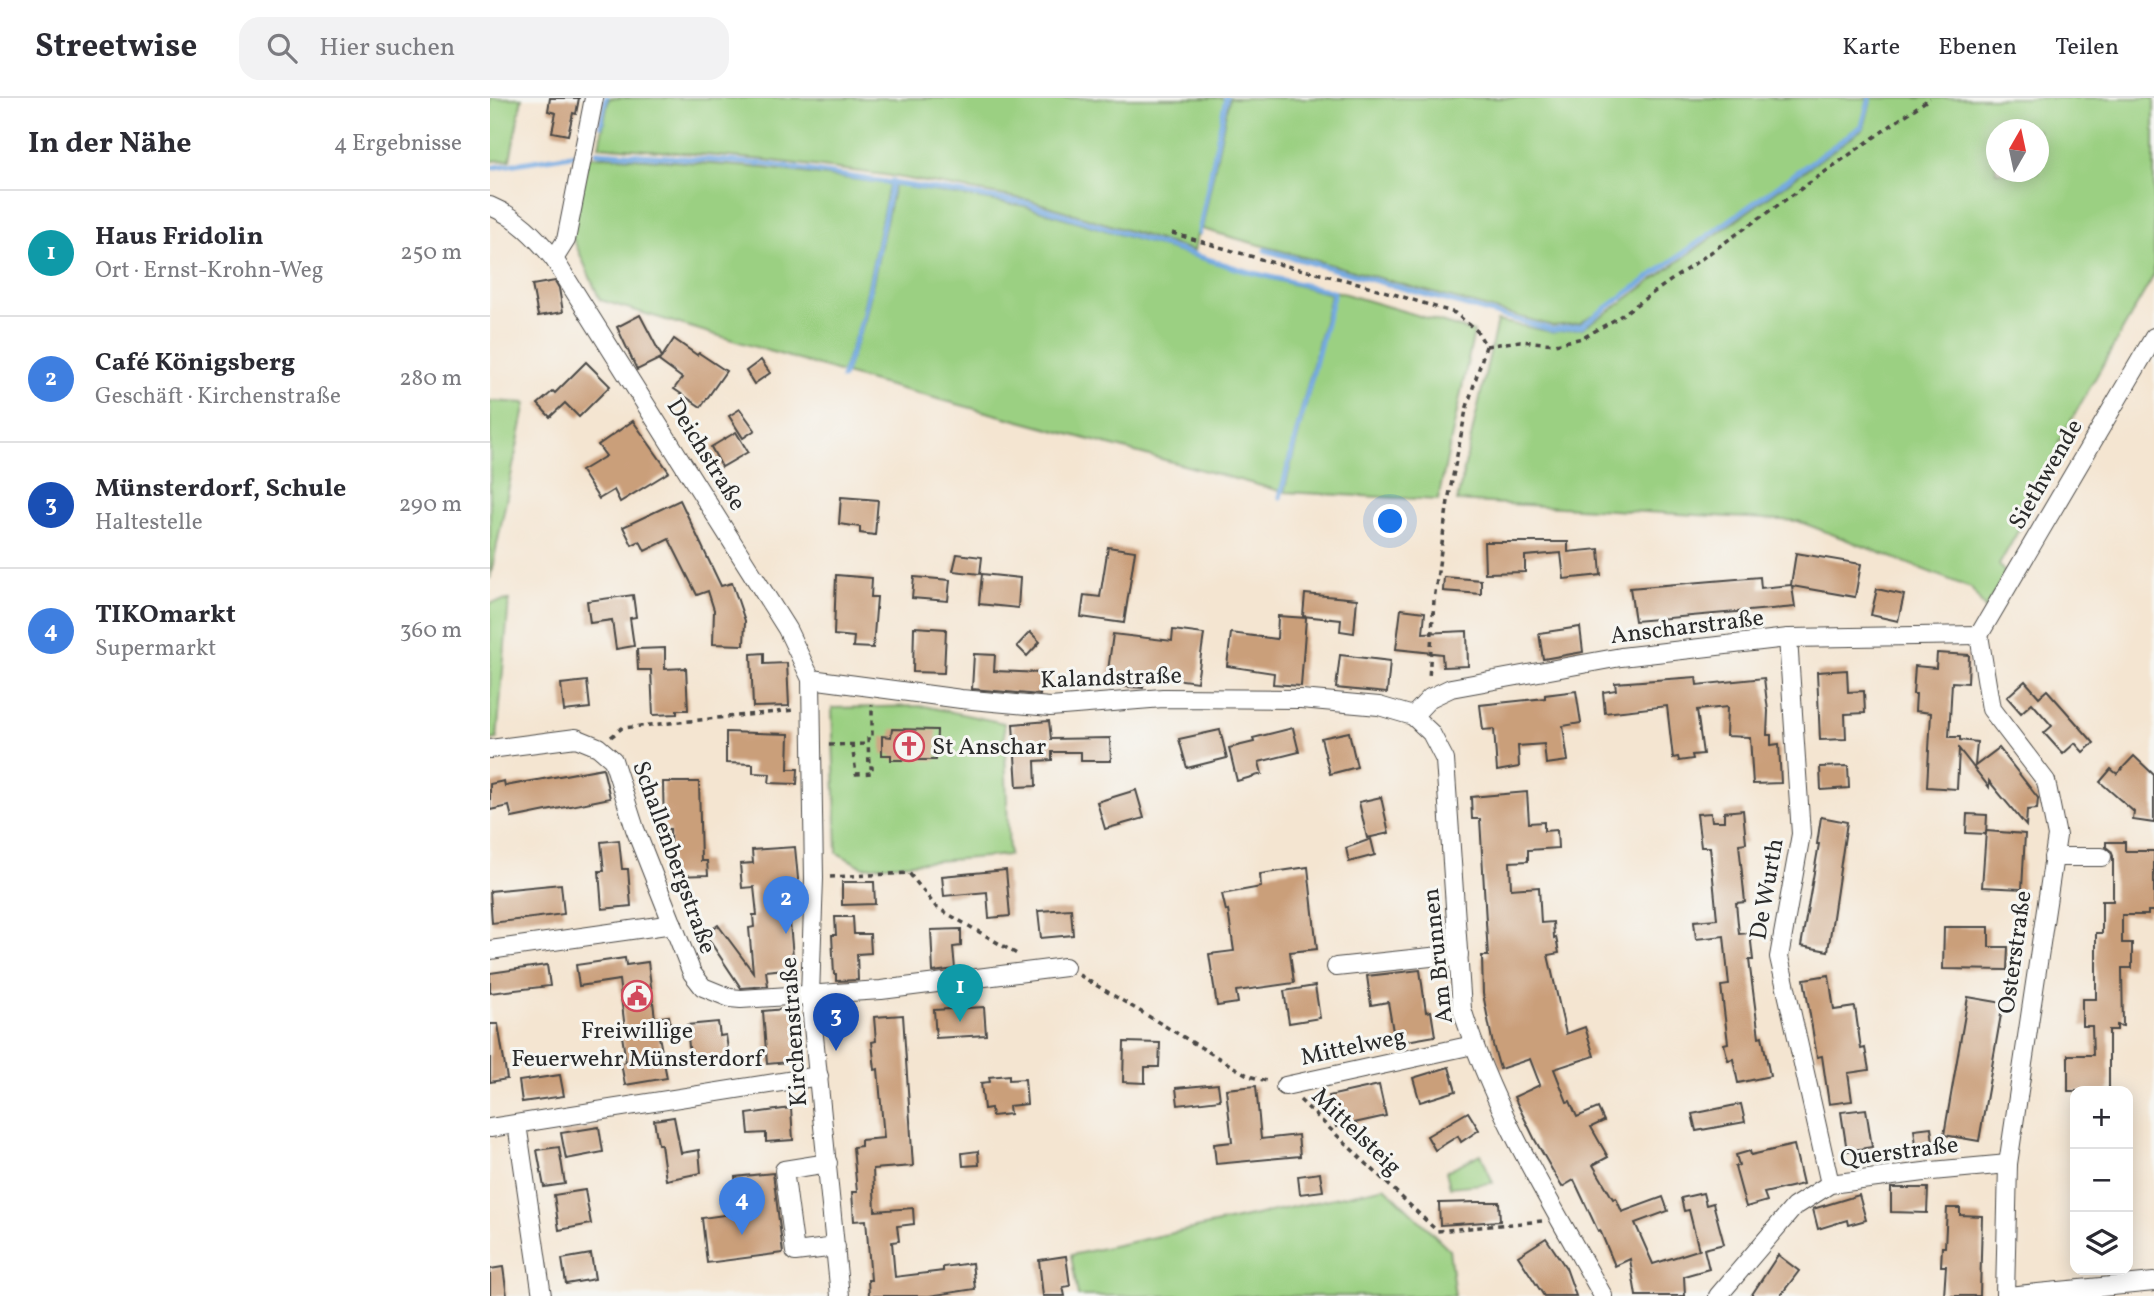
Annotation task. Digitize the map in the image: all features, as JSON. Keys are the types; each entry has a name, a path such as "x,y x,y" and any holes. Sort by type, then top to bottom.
{"street":[{"path":"554,259 566,240 594,98"},
{"name":"Deichstraße","path":"490,206 506,213 534,235 554,259 787,629 811,679"},
{"name":"Siethwende","path":"1979,635 2154,337"},
{"name":"Anscharstraße","path":"1413,716 1430,698 1451,688 1621,657 1788,638 1979,635"},
{"name":"Osterstraße","path":"1979,635 1992,709 2046,781 2057,836 2008,1164 2006,1296"},
{"name":"De Wurth","path":"1788,638 1801,834 1779,957 1830,1184"},
{"name":"Kirchenstraße","path":"811,679 814,878 810,996 840,1296"},
{"name":"Kalandstraße","path":"811,679 961,699 1050,707 1163,698 1301,699 1379,706 1413,716"},
{"name":"Am Brunnen","path":"1413,716 1431,733 1445,760 1462,1009 1500,1108 1604,1296"},
{"name":"Schallenbergstraße","path":"490,749 576,738 598,747 613,760 635,829 692,973 703,987 720,994 741,999 810,996 1065,967"},
{"path":"2053,857 2102,857"},
{"path":"490,950 673,924"},
{"path":"1336,967 1459,954"},
{"name":"Mittelweg","path":"1285,1086 1474,1045"},
{"path":"490,1128 819,1076"},
{"path":"517,1124 542,1296"},
{"path":"828,1163 784,1170 795,1252 836,1247"},
{"name":"Querstraße","path":"1718,1296 1794,1207 1830,1184 2008,1164"},
{"path":"2006,1296 2154,1282"}],"path":[{"path":"1486,346 1520,341 1555,344 1583,338 1616,319 1930,98"},
{"path":"1172,233 1274,263 1358,283 1455,313 1477,331 1486,346 1466,410 1448,501 1434,600 1430,698"},
{"path":"598,747 622,728 811,709"},
{"path":"852,744 856,774 872,773 872,767 869,767 868,737 872,736 873,715"},
{"path":"811,745 869,744"},
{"path":"814,878 909,873 936,907 1041,969"},
{"name":"Mittelsteig","path":"1065,967 1249,1076 1285,1086 1437,1231 1560,1219"}],"green space":[{"path":"490,98 522,98 510,160 490,161"},
{"path":"609,98 1225,98 1194,251 1029,200 885,175 766,160 599,146"},
{"path":"1229,98 1868,98 1861,125 1610,305 1580,323 1553,326 1202,229"},
{"path":"1872,98 2154,98 2154,275 2059,442 2060,456 1999,565 2006,574 1985,609 1971,588 1798,521 1457,501 1497,321 1552,332 1582,328 1864,128"},
{"path":"587,157 764,168 889,184 861,319 842,373 600,300 572,236"},
{"path":"894,185 1025,206 1248,273 1331,294 1280,491 845,374 865,320"},
{"path":"1335,291 1474,332 1438,500 1284,492"},
{"path":"490,401 526,403 490,579"},
{"path":"509,600 497,739 490,740 490,603"},
{"path":"924,706 1004,723 1009,855 863,867 837,853 832,708"},
{"path":"1481,1154 1493,1183 1450,1187 1446,1171"},
{"path":"1385,1187 1449,1249 1455,1296 1078,1296 1071,1255"}],"building":[{"path":"550,98 579,98 568,135 552,132 556,113 548,111"},
{"path":"555,281 559,288 563,312 538,316 532,285"},
{"path":"640,315 662,357 674,339 726,371 701,407 674,389 682,378 659,361 661,358 637,370 617,327"},
{"path":"761,360 770,373 754,384 746,371"},
{"path":"586,362 610,386 579,417 565,403 550,417 538,404 553,391 555,393"},
{"path":"740,409 755,430 743,438 729,416"},
{"path":"633,421 669,472 620,502 614,490 599,499 581,471 606,456 598,445"},
{"path":"736,432 748,452 722,467 711,447"},
{"path":"841,497 878,500 875,535 860,533 860,527 839,524"},
{"path":"680,500 721,586 732,583 745,621 744,645 713,644 714,610 708,591 697,595 669,539 645,551 640,541 632,545 623,527"},
{"path":"1484,542 1568,542 1568,552 1599,549 1601,575 1564,579 1561,553 1525,556 1525,572 1485,573"},
{"path":"1108,547 1135,551 1124,623 1081,617 1084,595 1100,597"},
{"path":"1796,553 1861,564 1855,597 1792,586 1795,607 1635,621 1630,588 1760,577 1761,588 1791,585"},
{"path":"957,554 982,557 980,574 953,571"},
{"path":"982,574 1020,578 1018,608 979,604"},
{"path":"836,575 872,578 871,597 877,597 873,648 853,647 854,637 834,635"},
{"path":"914,577 950,580 948,601 912,598"},
{"path":"1444,577 1481,580 1481,594 1443,591"},
{"path":"1877,589 1904,595 1898,621 1871,615"},
{"path":"1305,594 1357,599 1354,633 1340,631 1341,620 1303,616"},
{"path":"633,595 636,617 630,618 634,646 616,649 612,620 590,623 587,601"},
{"path":"1401,609 1425,612 1423,633 1467,631 1468,666 1443,667 1442,654 1396,649"},
{"path":"1278,616 1306,618 1301,686 1273,684 1274,673 1227,666 1231,633 1277,639"},
{"path":"914,627 946,629 944,673 913,672"},
{"path":"1580,627 1583,652 1543,659 1539,633"},
{"path":"1173,630 1204,634 1197,682 1144,675 1143,688 1106,685 1113,634 1172,641"},
{"path":"1030,632 1040,642 1027,656 1017,646"},
{"path":"665,648 665,669 686,668 688,710 677,710 677,714 653,715 651,670 638,670 637,649"},
{"path":"764,653 764,664 787,663 789,706 753,707 751,654"},
{"path":"1937,653 1969,655 1968,683 1952,682 1949,737 1977,742 1975,766 1999,748 2038,798 2037,809 2027,810 2026,826 1989,781 1989,787 1959,749 1957,789 1927,787 1931,713 1915,711 1915,666 1936,668"},
{"path":"974,654 995,655 994,671 1041,673 1040,695 972,689"},
{"path":"1340,655 1390,661 1387,693 1336,688"},
{"path":"1847,670 1848,692 1864,691 1865,713 1845,714 1846,739 1820,740 1817,672"},
{"path":"1696,677 1697,685 1764,678 1768,711 1767,735 1771,735 1771,745 1779,744 1781,783 1753,784 1750,737 1726,736 1727,707 1697,710 1703,754 1692,755 1693,759 1679,761 1678,757 1673,758 1667,706 1605,713 1603,692 1616,690 1615,683"},
{"path":"587,681 590,708 564,711 561,684"},
{"path":"2025,681 2039,697 2047,690 2094,743 2083,752 2075,743 2063,754 2044,733 2052,726 2032,703 2021,713 2007,697"},
{"path":"1576,691 1581,723 1563,726 1568,761 1546,764 1544,744 1518,746 1519,767 1497,771 1494,729 1483,730 1480,705 1545,698 1545,695"},
{"path":"1049,721 1051,739 1110,738 1111,761 1081,761 1081,752 1052,752 1052,760 1035,761 1036,786 1017,787 1013,724"},
{"path":"1293,728 1299,752 1259,762 1262,774 1237,781 1229,748 1254,742 1253,738"},
{"name":"St Anschar","path":"892,729 937,730 936,760 891,760 891,755 882,755 882,736 891,737"},
{"path":"1220,730 1227,758 1187,768 1179,739"},
{"path":"726,732 789,734 788,769 798,769 797,784 769,783 770,774 753,773 753,764 726,763"},
{"path":"1349,732 1357,767 1330,774 1321,738"},
{"path":"2134,756 2154,775 2154,823 2133,820 2134,812 2100,782 2111,769 2117,774"},
{"path":"1848,766 1849,788 1821,790 1820,767"},
{"path":"603,768 610,798 512,818 509,806 490,810 490,784 504,781 505,786"},
{"path":"663,782 699,782 701,861 707,861 708,875 671,876 670,829 664,829"},
{"path":"1136,790 1144,818 1105,829 1097,802"},
{"path":"1527,792 1529,823 1544,822 1544,831 1557,830 1558,848 1528,850 1528,861 1510,862 1511,889 1539,887 1541,923 1553,922 1559,953 1548,955 1566,1034 1585,1027 1594,1056 1554,1069 1567,1102 1570,1101 1577,1117 1598,1108 1604,1121 1591,1127 1608,1157 1593,1165 1613,1199 1616,1198 1622,1212 1663,1197 1668,1211 1635,1223 1653,1264 1699,1250 1689,1210 1684,1211 1681,1198 1703,1193 1706,1205 1713,1203 1724,1244 1704,1249 1709,1269 1684,1276 1685,1296 1636,1296 1630,1259 1615,1266 1574,1180 1562,1187 1514,1097 1540,1085 1530,1059 1500,1069 1483,994 1482,956 1488,956 1480,819 1472,819 1471,797"},
{"path":"1381,797 1389,833 1367,838 1359,802"},
{"path":"1743,810 1746,843 1739,844 1745,902 1736,903 1739,934 1750,933 1753,960 1749,960 1759,1037 1762,1036 1770,1076 1738,1083 1733,1059 1728,1060 1724,1044 1728,1043 1721,986 1729,985 1724,936 1696,939 1694,921 1717,919 1710,847 1701,847 1697,814 1711,813 1712,821 1724,821 1724,812"},
{"path":"1967,814 1987,815 1986,834 1966,833"},
{"path":"1821,817 1847,822 1828,951 1801,946 1819,844"},
{"path":"1986,831 2025,834 2022,889 1982,887"},
{"path":"1371,839 1375,855 1349,862 1346,848"},
{"path":"619,840 622,869 628,869 631,906 602,909 599,871 604,871 601,842"},
{"path":"2106,842 2125,842 2125,851 2154,851 2154,911 2148,911 2148,915 2122,915 2122,943 2132,943 2132,968 2122,968 2123,1026 2117,1025 2117,1030 2109,1030 2109,1086 2070,1086 2068,1091 2068,1055 2093,1055 2092,1026 2082,1026 2082,999 2096,999 2096,933 2102,933 2102,901 2113,901 2113,856 2106,847"},
{"path":"795,847 801,911 789,912 794,968 766,971 768,986 741,988 705,934 718,925 753,972 749,928 754,927 753,915 757,915 754,887 742,888 740,864 753,863 752,850"},
{"path":"1308,867 1317,949 1290,952 1294,983 1236,991 1238,1003 1217,1006 1209,954 1234,951 1228,910 1226,911 1222,894 1261,887 1260,874"},
{"path":"1006,870 1010,916 989,918 987,892 944,896 942,876"},
{"path":"842,882 874,882 875,904 842,905"},
{"path":"561,884 564,914 492,923 490,891"},
{"path":"1071,909 1073,935 1041,938 1038,911"},
{"path":"835,917 853,917 854,934 870,934 871,953 857,954 858,980 836,981 832,935 836,935"},
{"path":"1944,927 1989,927 1989,947 2008,947 2007,970 1943,969"},
{"path":"961,929 961,946 953,947 955,969 933,972 931,930"},
{"path":"625,958 626,965 648,962 655,1018 669,1016 672,1034 659,1036 667,1078 625,1085 621,1063 626,1062 621,1029 625,1029 619,980 579,986 576,965"},
{"path":"547,965 550,986 490,993 490,973"},
{"path":"1420,970 1426,1012 1431,1011 1435,1036 1395,1043 1388,1002 1371,1005 1367,976"},
{"path":"1829,975 1834,1010 1855,1007 1861,1049 1865,1048 1869,1070 1848,1073 1852,1101 1829,1104 1822,1056 1817,1057 1804,979"},
{"path":"1315,986 1320,1018 1289,1023 1284,991"},
{"path":"1968,997 2003,1003 1979,1141 1944,1135"},
{"path":"984,1007 986,1035 936,1038 934,1010"},
{"path":"796,1008 800,1061 767,1064 763,1011"},
{"path":"903,1015 913,1166 873,1169 875,1211 913,1208 914,1224 897,1226 899,1241 892,1242 895,1277 943,1271 943,1267 972,1263 975,1289 929,1296 869,1296 868,1280 871,1280 866,1220 854,1221 852,1192 857,1192 853,1147 861,1146 861,1140 884,1138 878,1069 875,1070 872,1042 876,1041 874,1017"},
{"path":"718,1022 720,1036 726,1035 729,1057 690,1058 687,1025"},
{"path":"490,1024 498,1024 507,1079 490,1082"},
{"path":"1124,1042 1160,1043 1159,1067 1145,1067 1145,1083 1123,1082"},
{"path":"1449,1067 1456,1091 1420,1102 1413,1078"},
{"path":"560,1075 564,1096 522,1102 519,1081"},
{"path":"1009,1075 1009,1080 1025,1079 1027,1104 1009,1106 1010,1114 992,1116 991,1108 984,1109 981,1083 990,1082 989,1077"},
{"path":"1218,1084 1220,1100 1178,1105 1176,1088"},
{"path":"1379,1085 1386,1116 1336,1127 1329,1096"},
{"path":"1256,1086 1261,1139 1298,1135 1300,1156 1216,1164 1214,1144 1232,1142 1226,1089"},
{"path":"1741,1104 1745,1122 1696,1131 1692,1114"},
{"path":"791,1108 793,1140 766,1142 766,1133 749,1134 747,1114"},
{"path":"1866,1109 1872,1147 1847,1151 1841,1112"},
{"path":"1468,1112 1479,1130 1461,1142 1458,1136 1435,1150 1427,1136"},
{"path":"674,1117 681,1153 699,1150 701,1173 666,1180 661,1144 658,1144 654,1120"},
{"path":"599,1127 603,1152 566,1159 561,1133"},
{"path":"1931,1127 1934,1150 1917,1152 1914,1129"},
{"path":"1794,1145 1803,1184 1764,1193 1767,1201 1746,1207 1735,1167 1739,1165 1736,1155 1750,1151 1751,1155"},
{"path":"559,1147 565,1184 544,1187 537,1150"},
{"path":"978,1151 979,1165 963,1166 962,1153"},
{"path":"773,1173 783,1253 707,1263 702,1218 739,1213 735,1177"},
{"path":"1320,1173 1323,1191 1300,1194 1298,1176"},
{"path":"1891,1188 1928,1188 1927,1213 1891,1212"},
{"path":"585,1190 591,1224 559,1230 554,1195"},
{"path":"1859,1195 1866,1220 1848,1225 1847,1220 1818,1229 1813,1209"},
{"path":"1499,1202 1500,1221 1440,1225 1439,1203"},
{"path":"1947,1208 1960,1208 1960,1215 1982,1216 1980,1296 1944,1296 1946,1266 1941,1266"},
{"path":"1546,1238 1566,1268 1576,1296 1544,1296 1518,1256"},
{"path":"591,1254 595,1279 566,1284 562,1259"},
{"path":"1778,1255 1799,1271 1780,1296 1751,1296"},
{"path":"1066,1256 1070,1286 1063,1287 1065,1296 1043,1296 1039,1260"},
{"path":"503,1267 507,1296 490,1296 490,1269"}],"waterway":[{"path":"601,125 606,98"},
{"path":"1199,233 1226,98"},
{"path":"1265,250 1553,330 1581,326 1862,126 1870,98"},
{"path":"597,152 765,164 1026,203 1249,272 1334,292 1280,497"},
{"path":"490,168 577,154"},
{"path":"842,378 863,319 892,181"}],"place":[{"name":"St Anschar","path":"909,746"},
{"name":"Café Königsberg","path":"786,934"},
{"name":"Freiwillige Feuerwehr Münsterdorf","path":"637,996"},
{"name":"Haus Fridolin","path":"960,1022"},
{"name":"Münsterdorf, Schule","path":"836,1051"},
{"name":"TIKOmarkt","path":"742,1235"}]}
